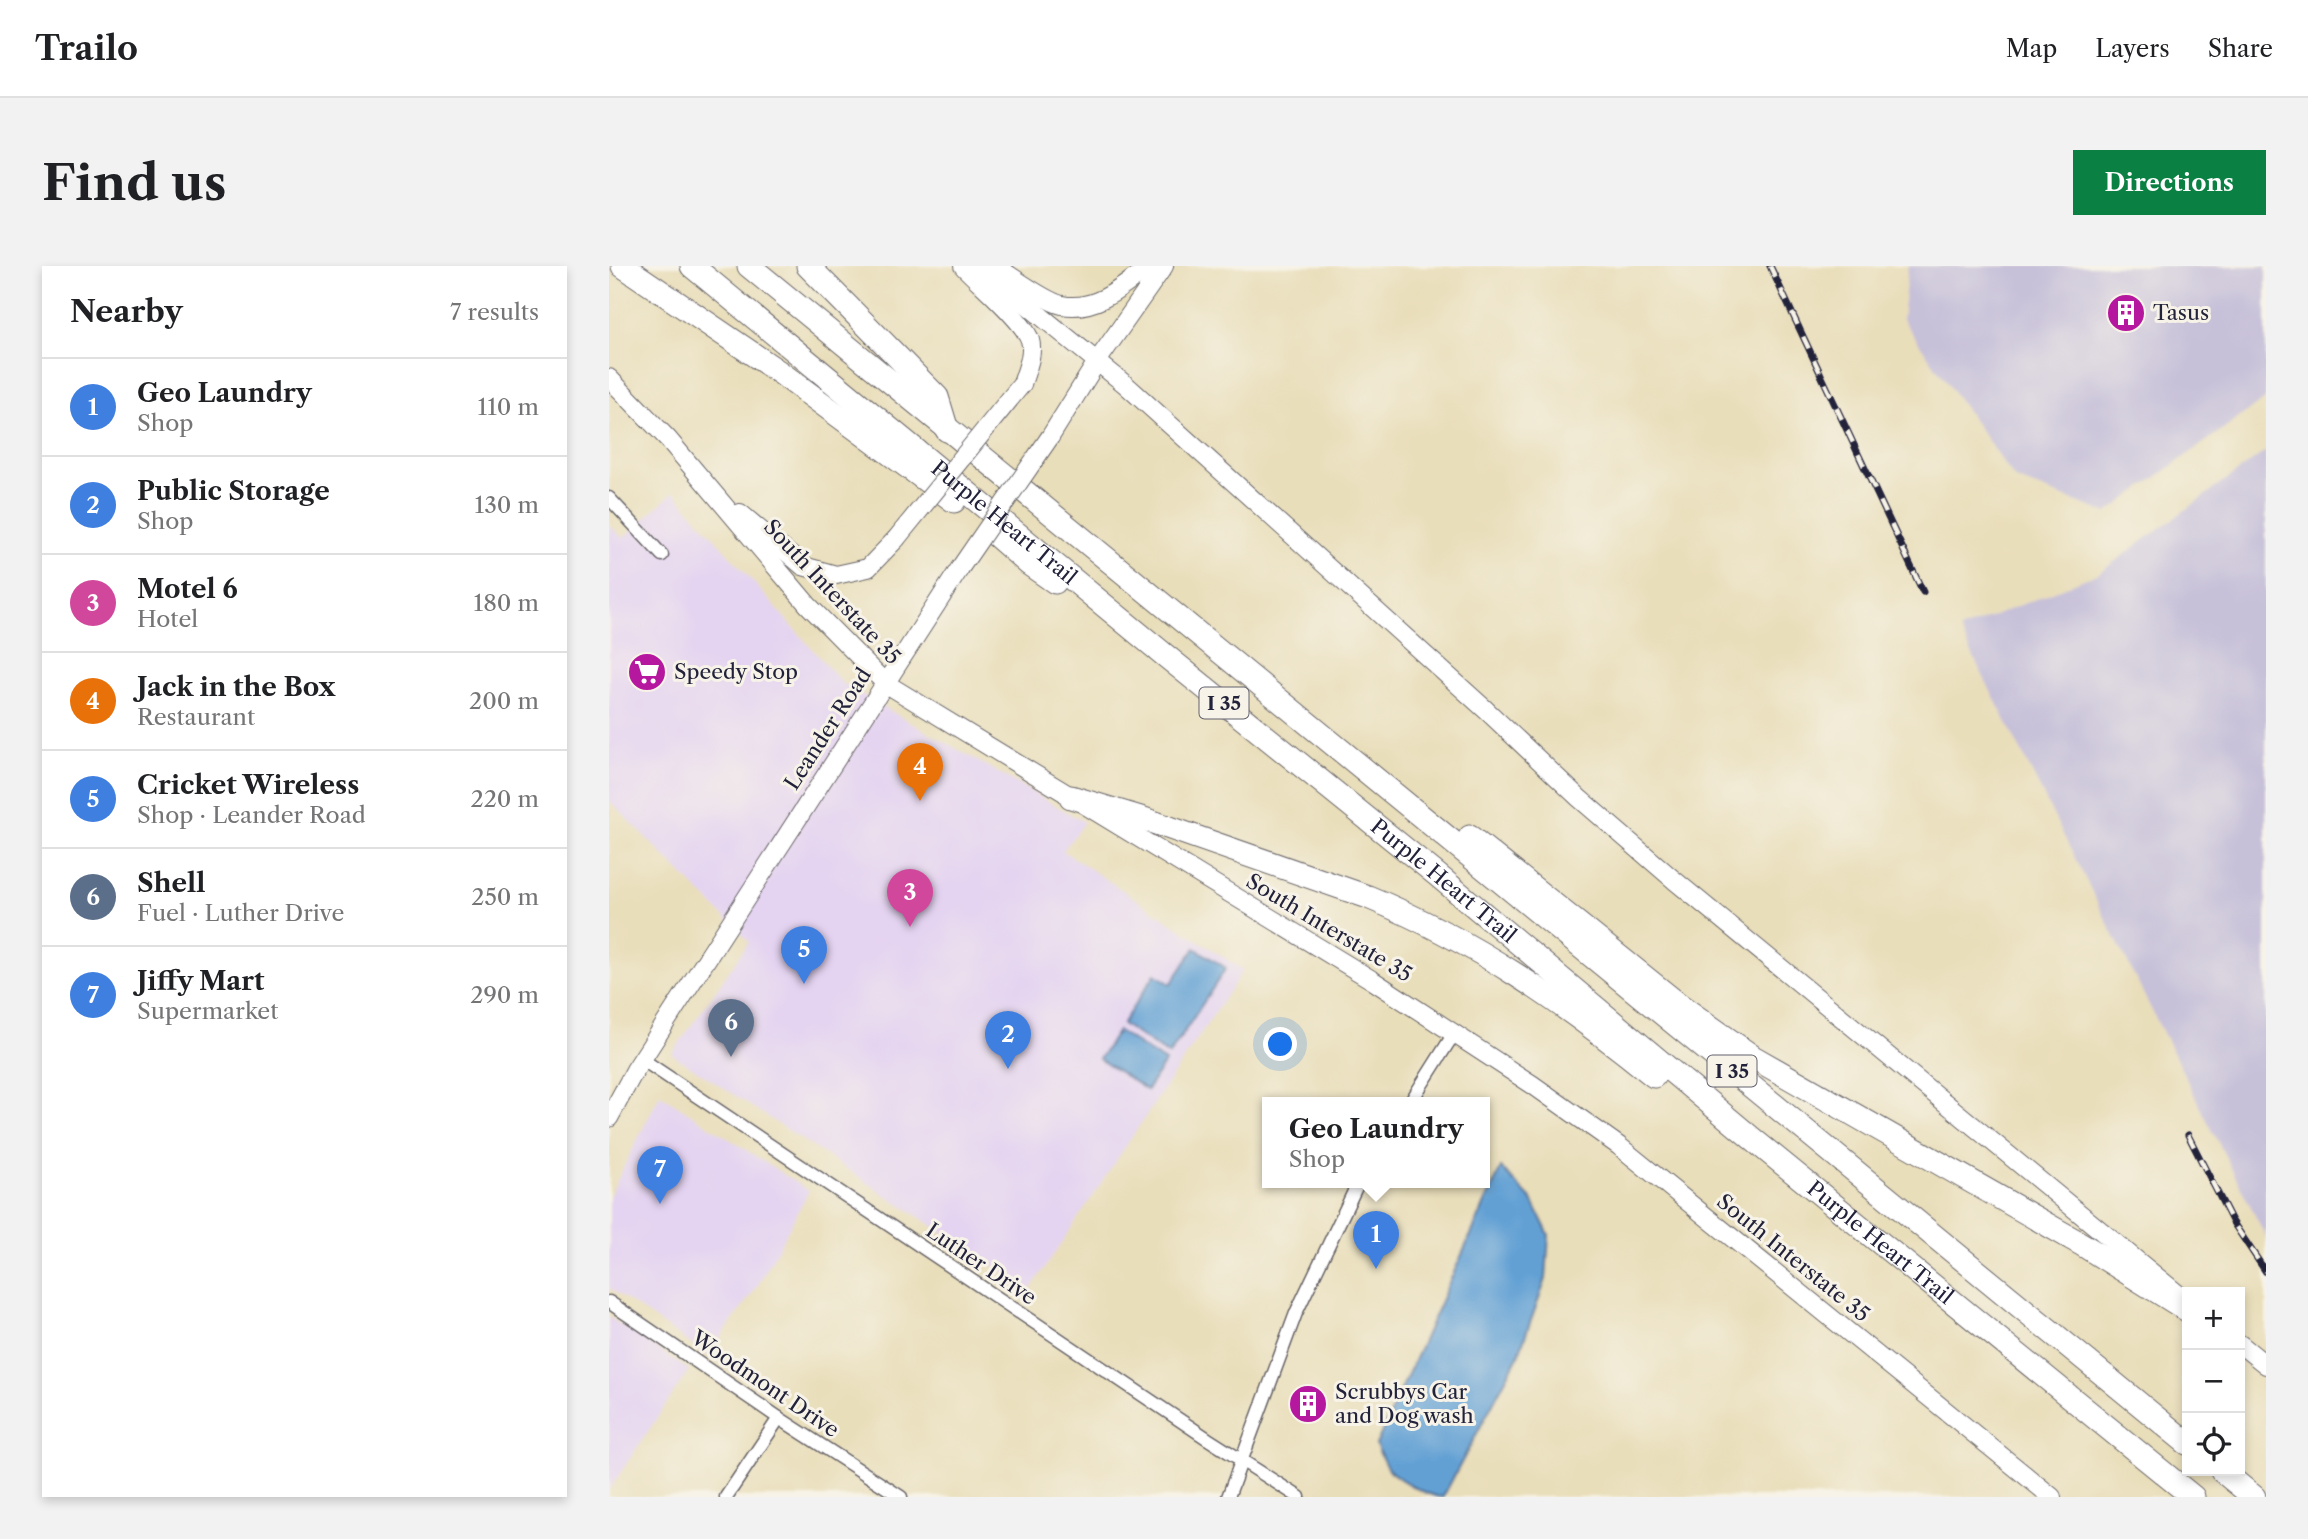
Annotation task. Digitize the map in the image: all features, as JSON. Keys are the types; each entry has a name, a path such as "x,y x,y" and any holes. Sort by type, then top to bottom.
{"highway":[{"path":"623,266 782,374 963,507 1029,564 1167,657"},
{"name":"Purple Heart Trail","path":"692,266 1167,657 1436,874 1755,1141 2193,1497"},
{"name":"Purple Heart Trail","path":"749,266 2182,1439"},
{"path":"808,266 937,397 947,430"},
{"path":"1276,699 1411,790 1678,1004 1753,1057 2083,1245 2182,1307"},
{"path":"1071,797 1147,820 1347,889 1441,930 1513,972 1584,1020 1716,1127 1755,1141"},
{"path":"2228,1476 2254,1497"}],"main road":[{"path":"700,479 803,566 836,575 868,568 1022,384 1031,354 1030,340 1019,324 963,266"},
{"path":"979,266 1098,360 1655,864 2182,1297"},
{"path":"995,266 1061,304 1086,305 1116,292 1150,266"},
{"name":"Leander Road","path":"609,1118 635,1070 885,683 1050,437 1098,360 1164,266"},
{"name":"South Interstate 35","path":"609,377 668,439 808,605 885,683 1372,979 1455,1032 1619,1146 2052,1497"},
{"path":"2245,1349 2266,1365"}],"street":[{"path":"609,498 662,555"},
{"path":"1414,1097 1455,1032"},
{"name":"Luther Drive","path":"643,1060 1299,1497"},
{"path":"1228,1497 1296,1313 1356,1188"},
{"name":"Woodmont Drive","path":"609,1302 901,1497"},
{"path":"726,1497 779,1418"}],"shaded area":[{"name":"Tasus","path":"1908,266 2266,266 2266,398 2107,513 2015,479 1902,319"},
{"path":"2266,451 2266,1237 1960,630 2099,573"},
{"path":"674,492 842,683 1084,822 1063,851 1243,970 1030,1290 672,1054 749,942 609,800 609,525 623,538"},
{"path":"660,1094 809,1191 760,1282 708,1356 609,1288 609,1197"},
{"path":"609,1317 689,1370 609,1490"}],"water":[{"path":"1195,948 1226,968 1169,1055 1122,1024 1155,974 1171,984"},
{"path":"1118,1031 1165,1062 1147,1090 1099,1059"},
{"path":"1501,1168 1532,1200 1549,1235 1546,1279 1518,1356 1443,1497 1437,1496 1415,1487 1389,1470 1376,1445"}],"railway":[{"path":"1770,266 1923,592"},
{"path":"2188,1135 2232,1221 2266,1272"}],"place":[{"name":"Tasus","path":"2126,313"},
{"name":"Speedy Stop","path":"647,672"},
{"name":"Jack in the Box","path":"920,801"},
{"name":"Motel 6","path":"910,927"},
{"name":"Cricket Wireless","path":"804,984"},
{"name":"Shell","path":"731,1057"},
{"name":"Public Storage","path":"1008,1069"},
{"name":"Jiffy Mart","path":"660,1204"},
{"name":"Geo Laundry","path":"1376,1269"},
{"name":"Scrubbys Car and Dog wash","path":"1308,1404"}]}
